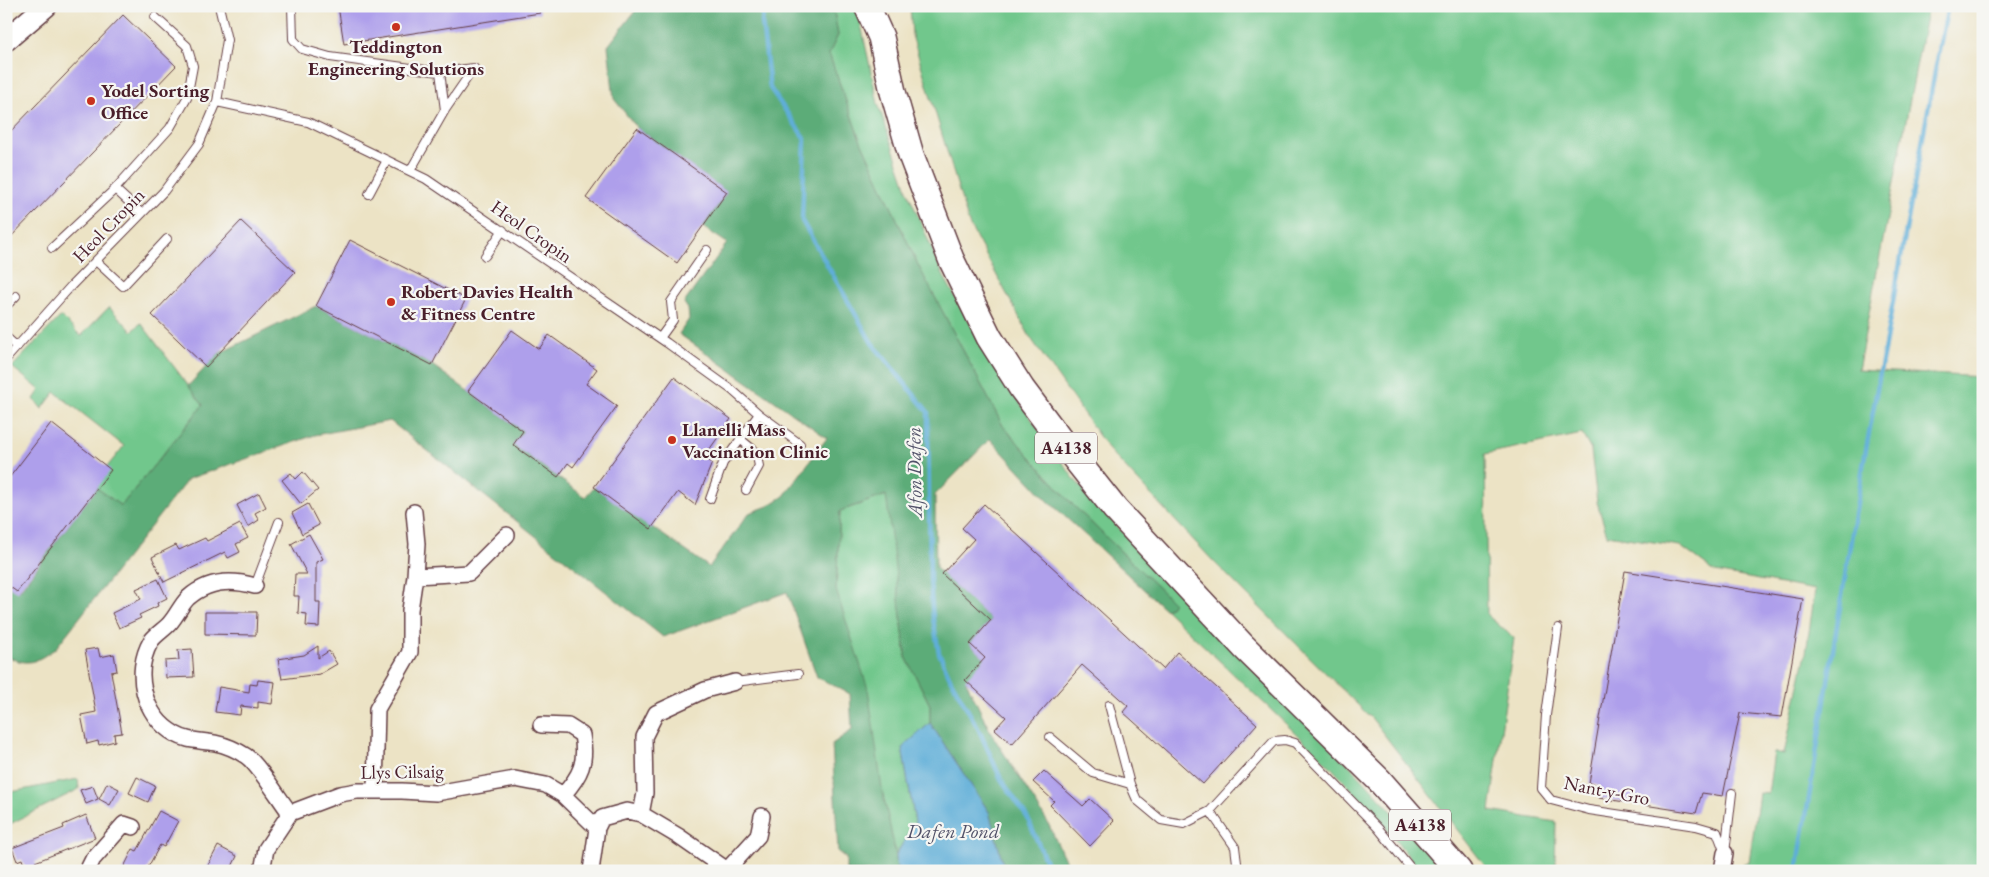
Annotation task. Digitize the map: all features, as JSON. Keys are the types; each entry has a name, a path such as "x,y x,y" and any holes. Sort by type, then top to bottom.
{"highway":[{"name":"A4138","path":"867,6 881,37 910,155 951,259 989,337 1022,389 1115,509 1244,647 1379,780 1459,871"},
{"name":"A4138","path":"881,37 887,6"}],"main road":[{"path":"6,40 46,6"}],"street":[{"path":"375,791 377,709 410,652 410,610 418,544 414,512"},
{"path":"415,576 469,573 507,534"},
{"path":"255,586 243,582 222,582 199,589 186,601 170,623 152,640 145,658 142,678 145,698 157,721 174,734 192,742 215,743 247,757 290,813 266,849 262,871"},
{"path":"641,814 645,792 644,737 656,713 705,690 736,682"},
{"path":"541,725 568,726 582,735 585,748 582,770 563,795"},
{"name":"Llys Cilsaig","path":"290,813 340,794 375,791 436,793 515,779 546,786 563,795 597,828"},
{"path":"591,871 597,828 602,818 627,811 641,814 678,836 727,870 758,836 762,816"},
{"path":"88,871 93,859 124,824 133,827"},
{"path":"1722,871 1725,853"}],"lane":[{"name":"Heol Cropin","path":"6,359 141,213 164,191 199,144 217,102 227,40 219,6"},
{"path":"292,6 293,38 302,49 330,57 440,72 474,68 445,110 410,171"},
{"path":"52,248 115,189 170,128 187,98 193,66 187,46 154,17"},
{"path":"440,72 445,110"},
{"name":"Heol Cropin","path":"217,102 308,122 426,179 504,230 660,338 732,390 759,414 800,444"},
{"path":"369,194 387,160"},
{"path":"115,189 141,213"},
{"path":"485,256 504,230"},
{"path":"96,261 123,286 167,239"},
{"path":"660,338 673,320 671,302 706,250"},
{"path":"6,306 16,296"},
{"path":"6,338 17,347"},
{"path":"710,499 723,463 759,414"},
{"path":"740,439 756,452 759,466 746,490"},
{"path":"255,586 279,522"},
{"name":"Nant-y-Gro","path":"1558,628 1546,715 1541,788 1551,800 1589,810 1696,826 1716,832 1725,853"},
{"path":"736,682 798,674"},
{"path":"1110,704 1130,784 1137,800 1161,820 1184,824 1210,811 1274,741 1285,740 1295,743 1378,828 1413,871"},
{"path":"1050,737 1093,773 1130,784"},
{"path":"1725,853 1732,793"},
{"path":"1210,811 1235,847 1238,871"}],"green space":[{"path":"639,6 833,6 838,35 829,54 859,137 918,265 1003,426 1073,505 1174,603 1166,610 1047,500 990,439 935,495 936,568 991,620 970,644 985,658 966,681 991,733 1047,821 1067,864 1067,871 1005,871 989,812 930,723 930,705 906,657 886,495 840,511 836,590 868,689 882,789 896,855 897,871 846,871 846,858 838,852 832,744 852,730 850,694 817,677 787,592 663,637 390,421 315,435 188,479 55,649 32,662 6,656 6,584 18,592 97,488 121,506 203,405 188,386 218,354 316,306 432,365 523,431 513,445 585,497 594,487 709,567 749,513 768,506 784,496 827,438 679,334 689,319 688,309 684,303 727,243 703,227 727,192 637,128 614,99 608,46"},
{"path":"833,6 857,6 878,104 909,195 944,277 1000,375 1075,480 1202,618 1360,776 1446,871 1420,871 1384,825 1328,764 1166,610 1174,603 1073,505 1003,426 918,265 859,137 829,54 838,35"},
{"path":"910,6 1928,6 1858,370 1983,377 1983,871 1742,871 1744,863 1749,863 1759,793 1768,794 1774,752 1784,754 1806,653 1815,590 1715,572 1680,546 1607,535 1597,502 1591,450 1582,434 1485,454 1487,615 1514,638 1490,811 1556,822 1555,871 1489,871 1373,720 1215,563 1109,450 1030,337 969,224 912,35"},
{"path":"109,307 132,331 141,323 203,405 121,506 97,488 107,467 124,446 55,392 42,409 34,399 40,390 12,367 61,316 81,336"},
{"path":"887,495 906,657 930,705 930,723 902,748 915,822 896,855 836,590 840,511"},
{"path":"78,779 79,789 6,826 6,793"}],"water":[{"name":"Dafen Pond","path":"930,723 989,812 1005,871 897,871 896,855 915,822 902,748"}],"building":[{"name":"Teddington Engineering Solutions","path":"338,6 539,6 540,13 344,44"},
{"name":"Yodel Sorting Office","path":"123,15 176,66 6,242 6,136"},
{"path":"637,128 727,192 677,263 586,198"},
{"path":"241,221 295,272 206,367 152,315"},
{"name":"Robert Davies Health & Fitness Centre","path":"350,240 466,299 432,365 316,306"},
{"path":"512,330 539,349 549,335 597,369 586,384 617,406 573,467 568,463 558,477 513,445 523,431 468,391"},
{"name":"Llanelli Mass Vaccination Clinic","path":"674,377 731,419 704,457 712,463 695,505 678,492 651,529 594,487"},
{"path":"51,423 111,470 17,592 6,584 6,482"},
{"path":"303,472 318,490 301,504 282,480 291,473 296,479"},
{"path":"259,493 266,507 255,513 259,520 248,527 237,505"},
{"path":"308,504 319,525 302,534 292,513"},
{"path":"984,504 1163,669 1177,652 1257,724 1203,784 1123,712 1128,706 1082,665 1012,744 995,729 1006,717 965,680 985,658 970,644 991,620 942,574 974,539 962,528"},
{"path":"240,524 248,538 236,544 240,552 228,558 225,552 164,582 152,557 176,545 179,550 205,538 207,541"},
{"path":"309,534 323,559 316,562 316,602 320,602 319,627 306,626 307,614 298,613 299,596 294,596 295,574 307,574 291,544"},
{"path":"1625,571 1803,599 1782,717 1740,713 1723,796 1702,793 1696,813 1599,798 1599,786 1589,783"},
{"path":"158,579 167,598 157,603 158,606 139,615 141,618 119,628 112,613 141,599 136,589"},
{"path":"205,612 257,612 256,635 205,634"},
{"path":"318,646 318,658 329,651 337,664 320,674 282,679 278,659 304,655"},
{"path":"98,648 100,657 114,654 117,671 111,672 122,733 114,734 115,741 99,745 98,741 87,744 81,715 96,712 85,650"},
{"path":"192,649 194,677 166,678 165,661 179,660 178,650"},
{"path":"258,680 275,682 272,704 258,702 258,708 241,706 240,715 215,712 219,687 249,692 250,684 257,685"},
{"path":"1044,771 1083,806 1090,799 1114,821 1090,846 1050,805 1054,801 1033,782"},
{"path":"137,777 155,786 148,802 129,793"},
{"path":"107,783 119,789 110,805 99,799"},
{"path":"93,786 98,799 86,804 80,790"},
{"path":"159,811 178,821 164,847 160,845 146,871 122,871 133,849 137,851"},
{"path":"86,815 95,838 35,862 38,868 30,871 26,871 22,859 17,861 12,848 64,828 63,825"},
{"path":"218,846 237,856 230,871 205,871"}],"waterway":[{"name":"Afon Dafen","path":"764,6 762,22 770,88 805,139 802,221 872,343 928,412 930,580 933,619 939,653 951,680 979,730 1001,779 1027,817 1050,871"},
{"path":"1797,871 1863,466 1948,6"}],"place":[{"name":"Teddington Engineering Solutions","path":"396,27"},
{"name":"Yodel Sorting Office","path":"91,101"},
{"name":"Robert Davies Health & Fitness Centre","path":"391,302"},
{"name":"Llanelli Mass Vaccination Clinic","path":"672,440"}]}
